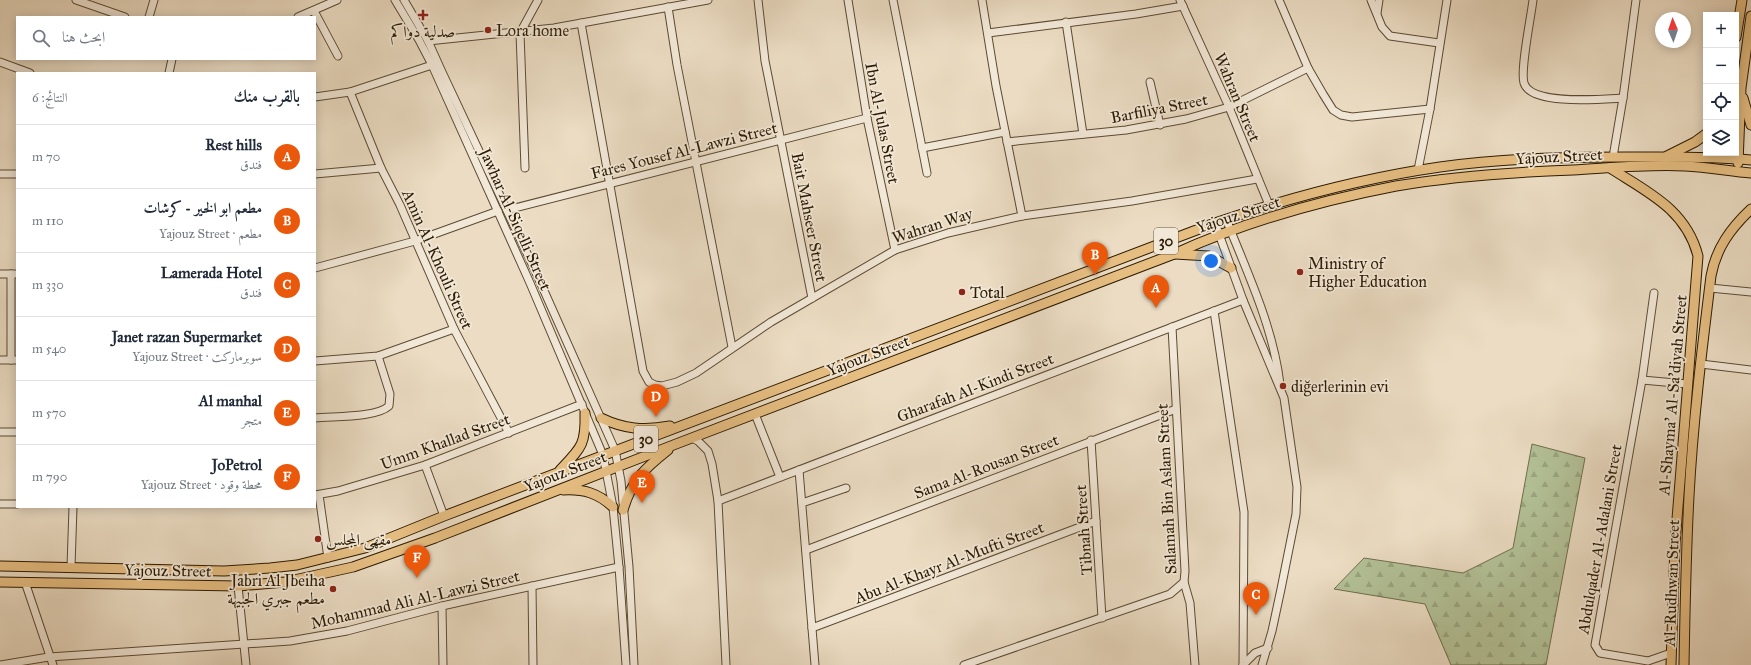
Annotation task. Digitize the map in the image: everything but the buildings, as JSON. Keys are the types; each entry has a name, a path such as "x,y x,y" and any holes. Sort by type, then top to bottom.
{"main road":[{"path":"1739,18 1742,0"},
{"path":"1738,172 1741,88 1751,16"},
{"path":"1741,88 1751,125"},
{"path":"1665,157 1695,142 1703,136"},
{"name":"Yajouz Street","path":"0,566 231,570 297,565 328,558 384,541 444,516 615,450 1214,223 1269,206 1362,181 1418,170 1520,159 1703,156"},
{"path":"1722,156 1722,171"},
{"name":"Yajouz Street","path":"1726,156 1751,160"},
{"name":"Yajouz Street","path":"0,582 238,586 285,582 360,565 428,541 676,444 1174,254 1219,234 1323,203 1396,186 1460,178 1610,168 1685,166 1751,173"},
{"name":"Al-Shayma’ Al-Sa’diyah Street","path":"1610,168 1658,198 1677,217 1695,245 1698,265 1687,384 1673,573 1671,665"},
{"name":"Al-Shayma’ Al-Sa’diyah Street","path":"1710,288 1713,265 1724,239 1751,209"},
{"path":"1174,254 1209,256 1231,268"},
{"path":"1698,265 1713,265"},
{"name":"Al-Rudhwan Street","path":"1684,665 1685,574 1689,488 1710,288"},
{"path":"557,473 582,444 586,435 585,413"},
{"path":"601,418 627,428 639,429 689,423"},
{"path":"623,510 628,493 635,480 645,469 676,444"},
{"path":"552,492 575,490 589,492 604,498 612,507"},
{"path":"1675,544 1687,544"},
{"path":"1673,573 1685,574"}],"street":[{"path":"76,0 122,16"},
{"path":"149,16 154,0"},
{"path":"301,16 336,0"},
{"name":"Jawhar Al-Siqelli Street","path":"395,0 432,65 498,211 603,455 612,507 619,567 626,665"},
{"name":"Jawhar Al-Siqelli Street","path":"404,0 428,41 507,210 615,450 619,466 623,510 634,665"},
{"path":"525,168 520,33 538,0"},
{"path":"428,41 520,33 708,0"},
{"name":"Bait Mahseer Street","path":"758,0 765,61 812,298"},
{"name":"Ibn Al-Julas Street","path":"848,0 867,118 895,250"},
{"path":"893,0 927,173"},
{"path":"982,0 1005,132 1022,216"},
{"path":"1279,0 1308,68 1333,110 1341,115 1352,116 1430,109"},
{"path":"1371,0 1382,27 1390,36 1440,43"},
{"path":"1377,13 1379,0"},
{"path":"1418,170 1430,109 1447,0"},
{"path":"1533,0 1523,70 1524,84 1528,90 1542,97 1552,98 1623,98"},
{"path":"1612,157 1623,98 1636,0"},
{"path":"988,32 1066,22 1181,3"},
{"name":"Wahran Street","path":"1181,3 1229,107 1269,206"},
{"path":"668,7 677,66 732,347"},
{"path":"314,11 338,56"},
{"path":"1066,22 1083,134"},
{"path":"581,23 609,182"},
{"path":"169,72 172,60"},
{"path":"0,62 27,72"},
{"path":"316,97 350,92 432,65"},
{"name":"Barfiliya Street","path":"1007,142 1160,125 1229,107 1308,68"},
{"path":"1150,82 1160,125"},
{"name":"Amin Al-Khouli Street","path":"350,92 381,168 400,205 454,329 510,433"},
{"name":"Fares Yousef Al-Lawzi Street","path":"507,210 609,182 696,163 867,118"},
{"path":"922,148 1005,132"},
{"path":"316,174 381,168"},
{"path":"0,174 16,174"},
{"name":"Wahran Way","path":"609,182 623,253 643,371 649,382 662,386 677,382 696,373 732,347 895,250 948,233 1022,216 1132,201 1257,179"},
{"path":"316,268 415,241 498,211"},
{"path":"1226,219 1255,288 1276,358 1281,392 1293,446 1298,502 1268,648 1262,665"},
{"path":"1214,223 1243,300 1281,392"},
{"path":"0,274 14,274 14,360 0,360"},
{"path":"1710,288 1751,292"},
{"name":"Abdulqader Al-Adalani Street","path":"1654,293 1642,380 1595,648 1600,653 1651,663 1671,653"},
{"name":"Gharafah Al-Kindi Street","path":"718,501 1243,300"},
{"path":"1214,312 1245,518 1243,665"},
{"name":"Salamah Bin Aslam Street","path":"964,665 1170,594 1184,582 1182,511 1172,327"},
{"path":"316,361 378,356 454,329"},
{"path":"316,418 371,414 389,406 390,394 378,356"},
{"path":"1701,364 1751,370"},
{"path":"1642,380 1687,384"},
{"name":"Umm Khallad Street","path":"317,495 425,465 582,404"},
{"name":"Sama Al-Rousan Street","path":"806,550 1091,440 1176,409"},
{"path":"755,414 780,477"},
{"path":"0,432 16,432"},
{"path":"692,438 704,446 711,458 718,501 726,665"},
{"name":"Tibnah Street","path":"1091,440 1102,618"},
{"path":"425,465 444,516"},
{"path":"799,470 815,665"},
{"path":"802,503 846,488"},
{"path":"317,495 328,558"},
{"path":"0,504 16,504"},
{"path":"71,567 73,508"},
{"name":"Abu Al-Khayr Al-Mufti Street","path":"812,628 1096,521"},
{"name":"Mohammad Ali Al-Lawzi Street","path":"0,665 49,657 290,641 319,636 442,606 619,567"},
{"path":"26,582 49,657 53,665"},
{"path":"1184,582 1190,603 1196,665"},
{"path":"238,586 246,665"},
{"path":"532,586 533,665"},
{"path":"442,606 443,665"},
{"path":"1243,665 1255,653 1268,648"}],"green space":[{"path":"1532,444 1585,458 1546,665 1451,665 1425,604 1334,589 1364,558 1463,573 1513,548"}],"place":[{"name":"صدلية دواكم","path":"423,15"},
{"name":"Lora home","path":"488,30"},
{"name":"Ministry of Higher Education","path":"1300,272"},
{"name":"مطعم ابو الخير - كرشات","path":"1095,275"},
{"name":"Total","path":"962,292"},
{"name":"Rest hills","path":"1156,308"},
{"name":"diğerlerinin evi","path":"1283,386"},
{"name":"Janet razan Supermarket","path":"656,417"},
{"name":"Al manhal","path":"642,503"},
{"name":"مقهى المجلس","path":"318,539"},
{"name":"JoPetrol","path":"417,578"},
{"name":"Jabri Al Jbeiha مطعم جبري الجبيهة","path":"333,589"},
{"name":"Lamerada Hotel","path":"1256,615"}]}
